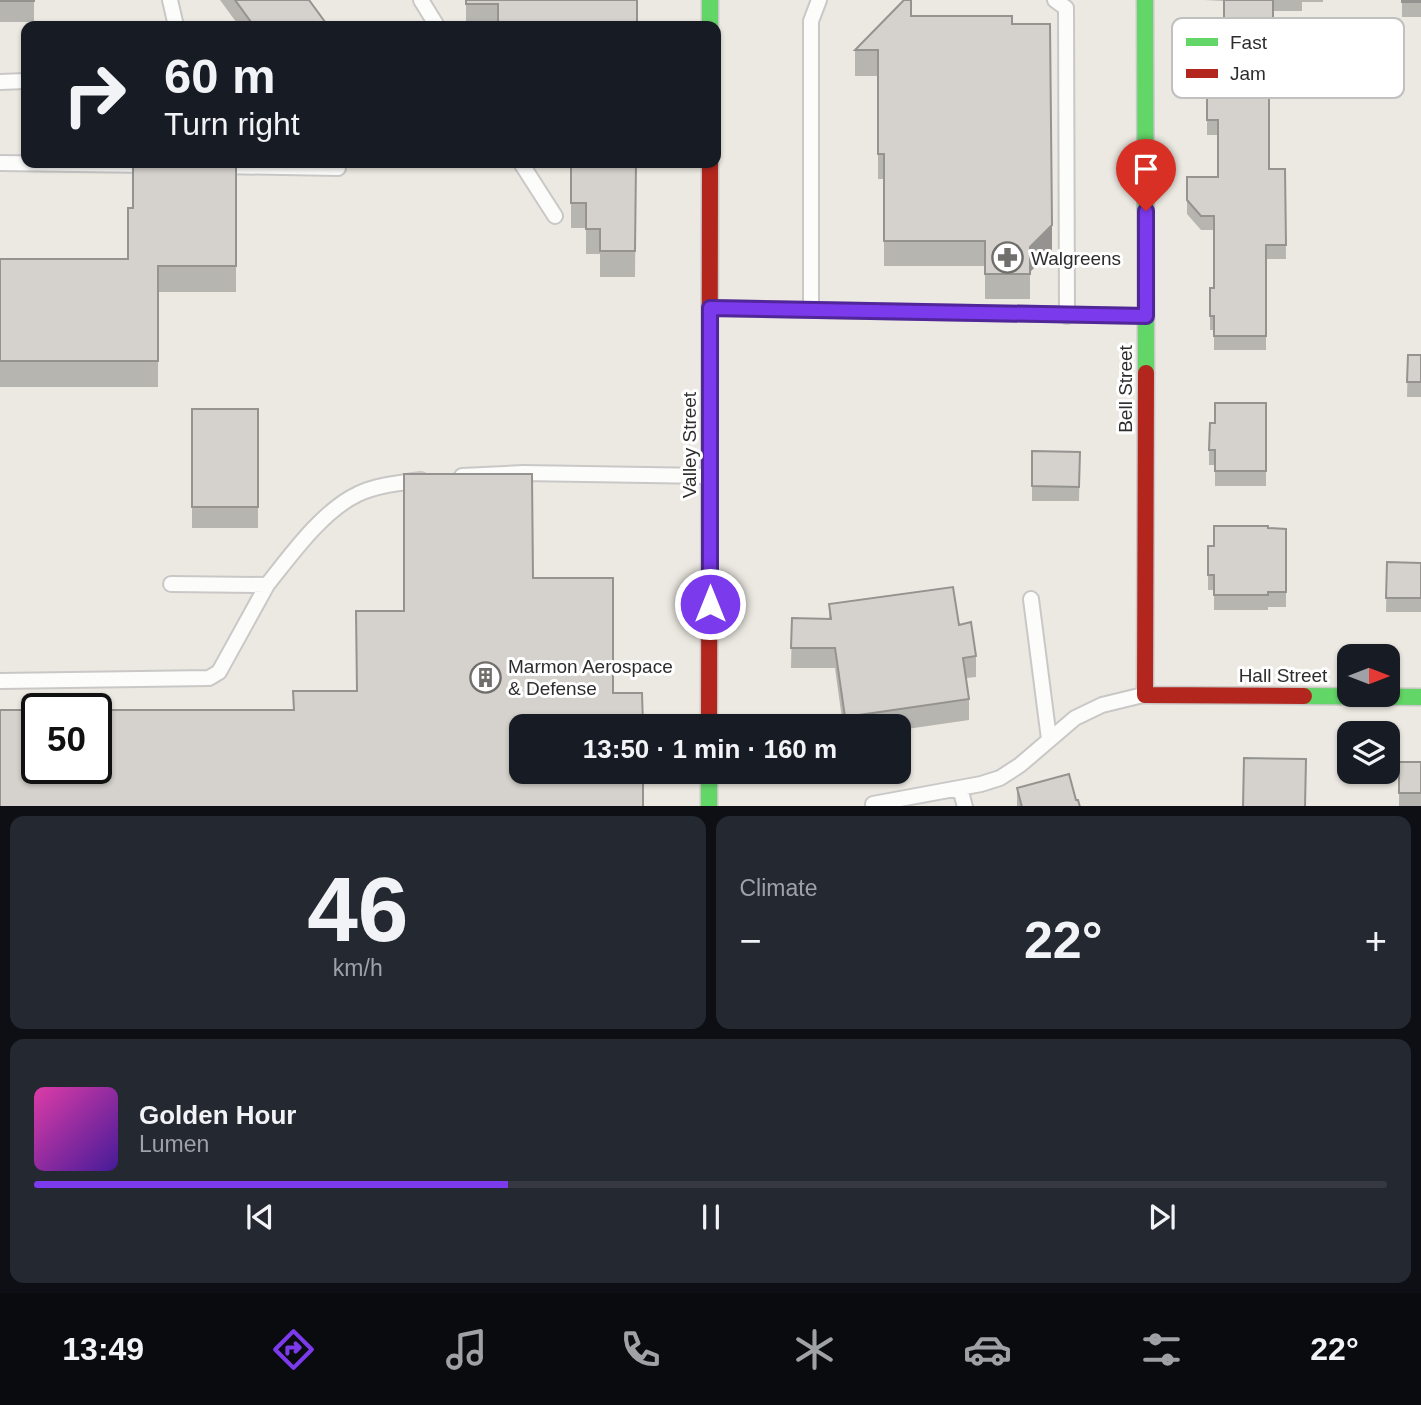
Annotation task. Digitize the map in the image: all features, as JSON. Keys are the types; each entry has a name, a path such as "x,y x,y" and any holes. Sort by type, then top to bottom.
{"street":[{"path":"710,0 710,21"},
{"name":"Bell Street","path":"1145,0 1145,695"},
{"name":"Valley Street","path":"709,714 710,168"},
{"name":"Hall Street","path":"1145,695 1421,697"},
{"path":"709,784 709,806"}],"lane":[{"path":"170,0 175,21"},
{"path":"421,0 434,21"},
{"path":"811,310 811,21 819,0"},
{"path":"1055,0 1066,8 1067,316"},
{"path":"0,82 21,81"},
{"path":"0,163 21,163"},
{"path":"525,168 555,216"},
{"path":"710,308 1146,316"},
{"path":"0,681 209,678 219,672 267,585 326,517 357,494 391,484 523,473 710,476"},
{"path":"171,584 267,585"},
{"path":"1031,599 1049,740"},
{"path":"873,804 1000,778 1020,765 1075,718 1102,705 1145,695"},
{"path":"960,788 965,806"}],"building":[{"path":"34,0 34,1 0,1"},
{"path":"235,0 309,0 324,21 250,21"},
{"path":"466,0 637,0 637,21 498,21 498,4 466,4"},
{"name":"Walgreens","path":"904,0 911,0 911,16 1012,16 1012,24 1050,24 1052,225 1030,247 1030,274 985,274 985,241 884,241 884,154 878,154 878,50 855,50"},
{"path":"1224,0 1273,0 1273,18 1224,18"},
{"path":"1421,0 1421,2 1402,2"},
{"path":"1207,98 1269,98 1269,169 1285,169 1286,245 1266,245 1266,336 1214,336 1214,316 1210,316 1210,288 1214,288 1214,216 1201,216 1187,200 1187,177 1218,177 1218,120 1207,120"},
{"path":"133,168 236,168 236,266 158,266 158,361 0,361 0,259 128,259 128,208 133,208"},
{"path":"571,168 636,168 635,251 600,251 600,229 586,229 586,203 571,203"},
{"path":"1408,355 1421,355 1421,382 1407,382"},
{"path":"1215,403 1266,403 1266,471 1215,471 1215,450 1209,450 1210,423 1215,423"},
{"path":"192,409 258,409 258,507 192,507"},
{"path":"1032,451 1080,452 1079,487 1032,486"},
{"name":"Marmon Aerospace & Defense","path":"404,474 532,474 533,578 613,578 613,693 642,693 643,714 509,714 509,784 643,784 643,806 0,806 0,710 21,710 21,784 112,784 112,710 294,710 293,691 357,691 356,611 404,611"},
{"path":"1214,526 1268,526 1286,529 1286,592 1268,592 1268,595 1214,595 1214,575 1208,575 1208,546 1214,546"},
{"path":"1387,562 1421,563 1421,598 1386,598"},
{"path":"953,587 959,625 971,622 976,656 963,658 969,699 866,714 845,714 835,648 791,648 792,618 831,619 829,604"},
{"path":"1244,758 1306,759 1305,806 1243,806"},
{"path":"1400,762 1421,762 1421,793 1399,793"},
{"path":"1069,774 1080,806 1022,806 1017,788"}],"traffic: fast":[{"path":"710,0 710,21"},
{"path":"1145,0 1146,373"},
{"path":"1304,696 1421,697"},
{"path":"709,784 709,806"}],"traffic: jam":[{"path":"709,714 710,168"},
{"path":"1146,373 1145,695 1304,696"}],"place":[{"name":"Walgreens","path":"1008,258"},
{"name":"Marmon Aerospace & Defense","path":"485,677"}],"route":[{"path":"710,604 710,308 1146,316 1146,211"}]}
